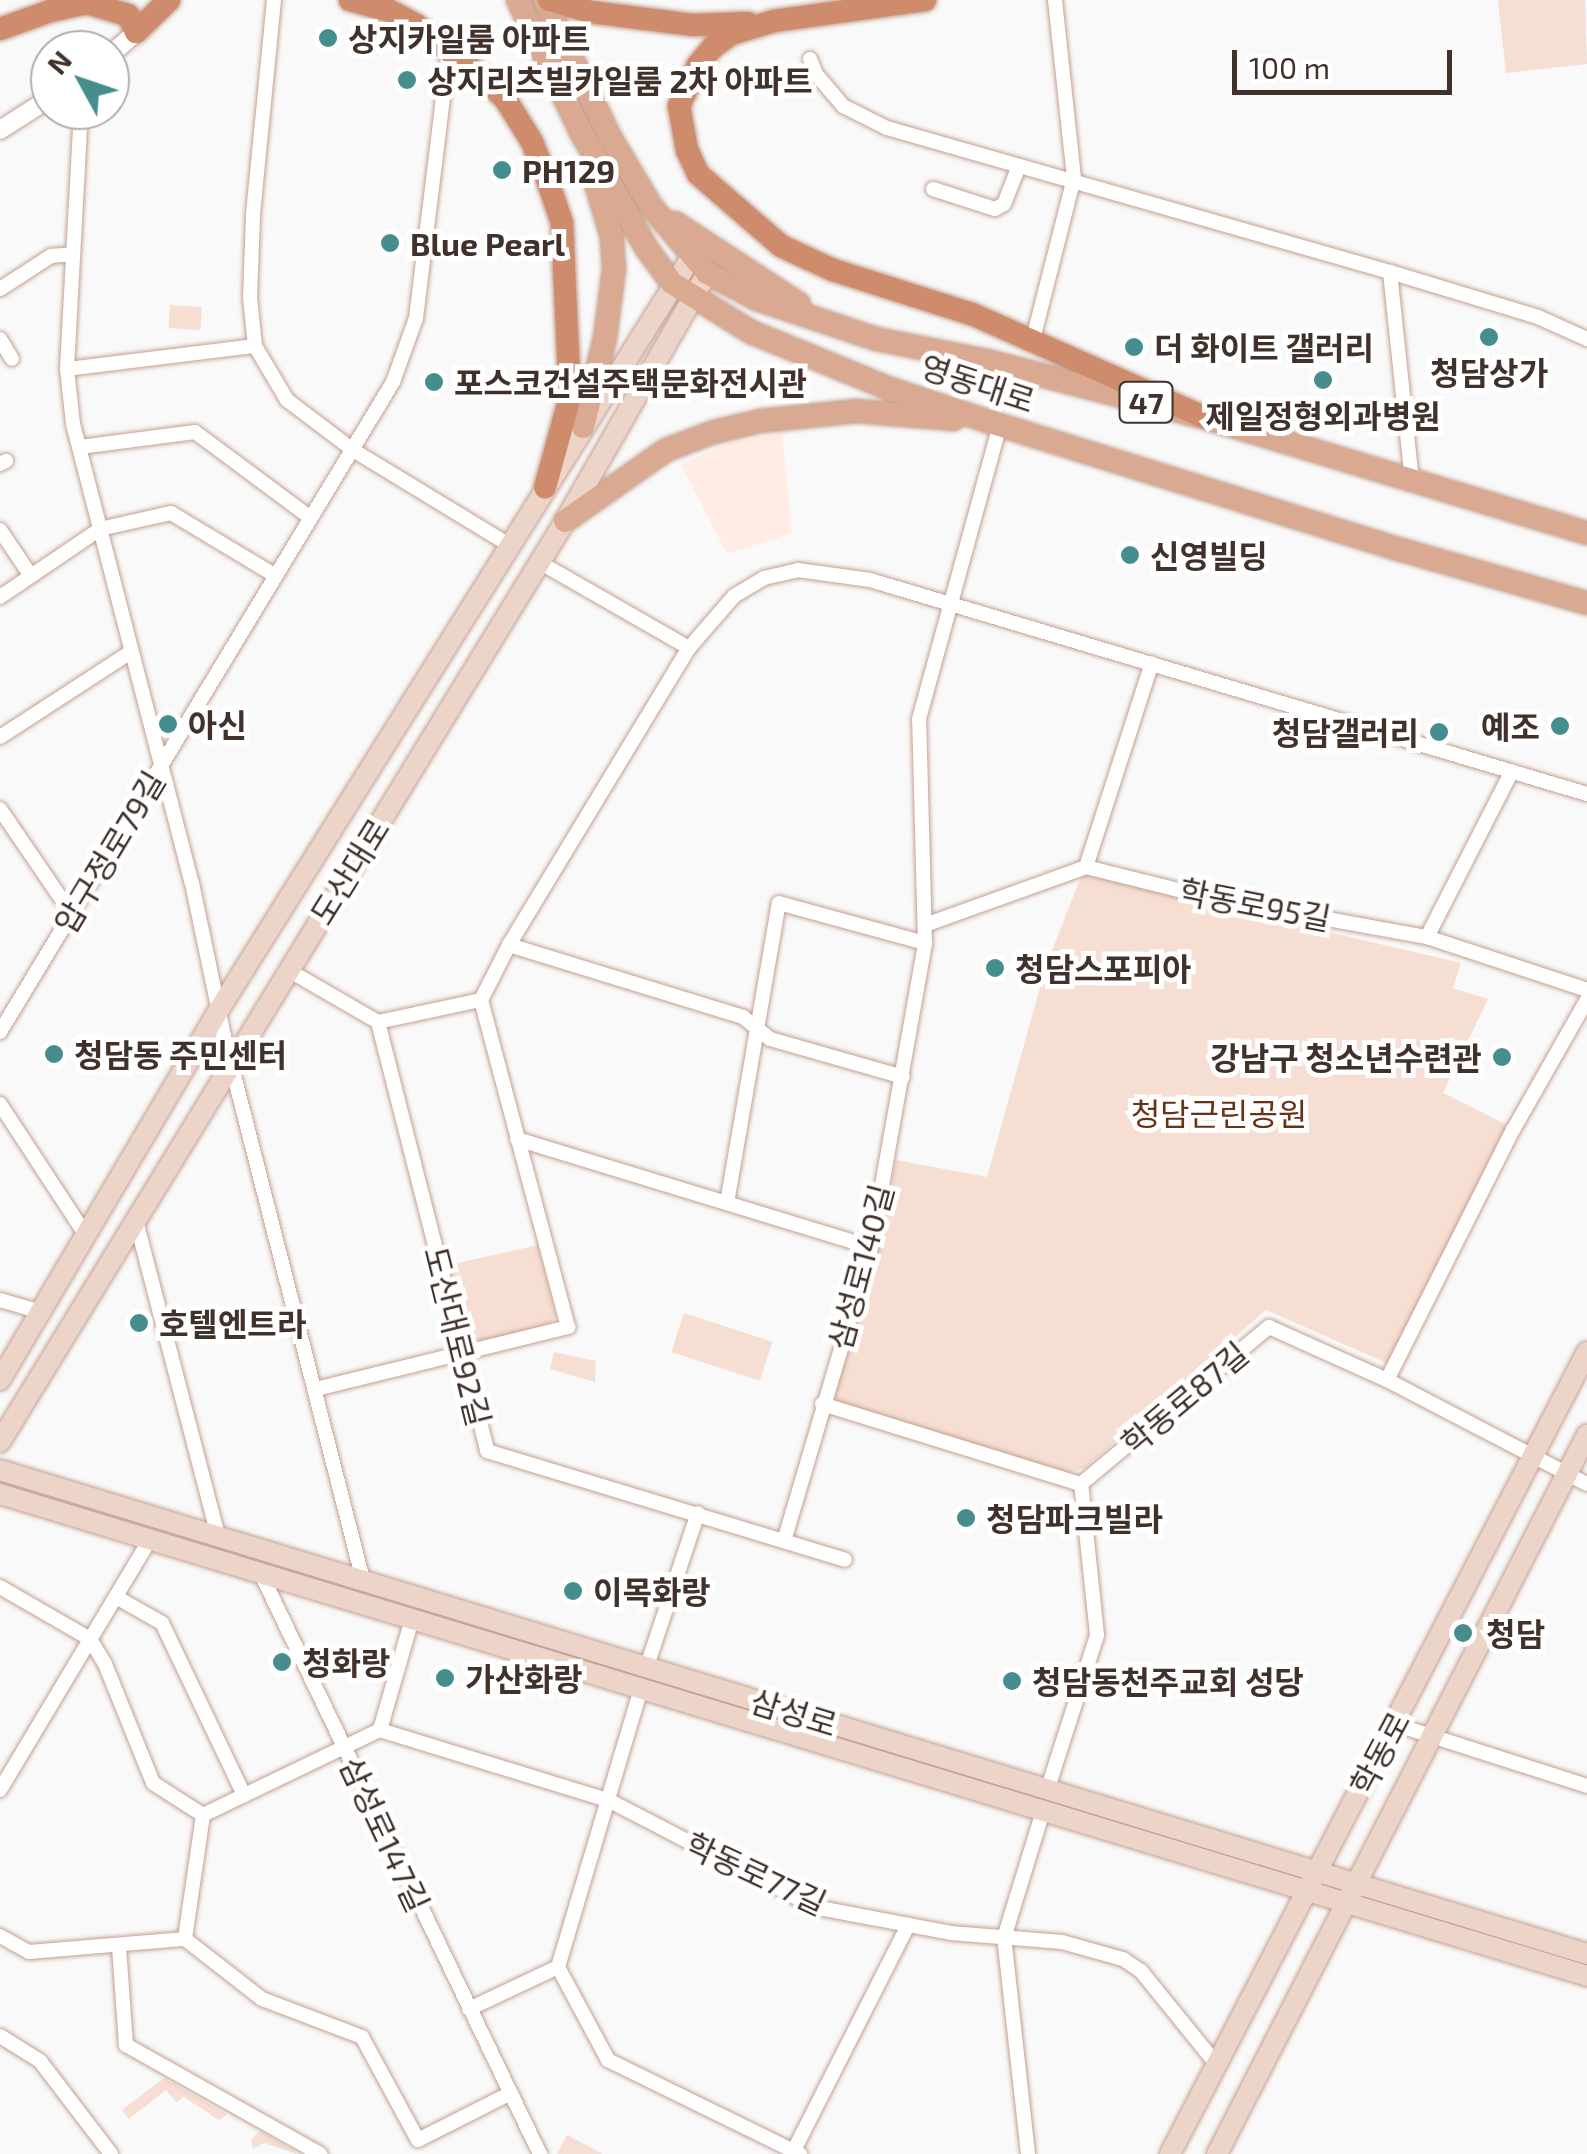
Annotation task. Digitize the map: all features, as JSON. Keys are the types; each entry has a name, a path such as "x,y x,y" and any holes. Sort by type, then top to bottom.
{"highway":[{"path":"0,29 50,10 94,2 128,14 136,32 169,0"},
{"path":"350,0 390,11 449,49 506,100 532,142 562,223 570,397 545,488"},
{"path":"547,0 592,12 692,25 774,21 925,0"},
{"path":"660,19 736,14 834,0"},
{"path":"774,21 722,41 698,64 686,85 680,106 680,128 698,174 782,246 833,270 1033,339 1206,418"}],"main road":[{"name":"영동대로","path":"518,0 547,33 650,206 699,264 756,298 831,324 1206,418 1587,533"},
{"name":"영동대로","path":"547,0 547,33 581,132 647,249 672,283 752,332 842,370 997,424 1587,603"},
{"path":"581,132 612,236 614,269 605,338 584,427"},
{"path":"650,206 831,324"},
{"name":"도산대로","path":"0,1380 218,1012 672,283 699,264"},
{"name":"도산대로","path":"0,1442 566,521 694,298 699,264"},
{"path":"566,521 666,450 760,421 856,411 997,424"},
{"name":"학동로","path":"1170,2154 1587,1352"},
{"name":"학동로","path":"1218,2154 1587,1435"},
{"name":"삼성로","path":"0,1470 363,1580 645,1676 1312,1880 1587,1976"},
{"name":"삼성로","path":"0,1494 148,1542 412,1618 645,1676"},
{"name":"삼성로","path":"1351,1893 1587,1954"}],"street":[{"path":"274,0 253,216 250,297 255,346 288,400 353,450 509,545"},
{"path":"1033,339 1074,178 1055,0"},
{"path":"130,37 136,32"},
{"name":"압구정로79길","path":"0,1032 393,382 416,318 449,49"},
{"path":"810,60 828,91 864,118 1538,317 1587,339"},
{"path":"0,130 30,111"},
{"path":"80,130 68,369 80,447 192,882 218,1012 363,1580"},
{"path":"933,189 995,209 1004,204 1018,166"},
{"path":"0,289 51,256 72,254"},
{"path":"1390,272 1412,481"},
{"path":"0,339 12,358"},
{"path":"68,369 255,346"},
{"name":"삼성로140길","path":"784,1541 871,1247 925,943 918,719 952,605 997,424"},
{"path":"80,447 196,432 311,518"},
{"path":"0,596 100,529 172,514 276,576"},
{"path":"0,530 30,576"},
{"path":"538,562 689,648"},
{"path":"316,1389 568,1327 481,1000 509,945 689,648 734,596 764,578 798,570 870,580 1587,794"},
{"path":"0,736 131,652"},
{"path":"924,925 1086,868 1152,663"},
{"path":"1427,937 1512,771"},
{"path":"0,808 71,913"},
{"name":"학동로95길","path":"1086,868 1206,897 1427,937 1587,990"},
{"path":"727,1204 780,903 925,943"},
{"path":"509,945 743,1017 758,1032 903,1077"},
{"path":"288,970 378,1022 481,1000"},
{"path":"1387,1380 1513,1130 1587,1000"},
{"name":"도산대로92길","path":"378,1022 487,1451 784,1541"},
{"path":"0,1104 85,1234"},
{"path":"516,1139 871,1247"},
{"path":"135,1217 218,1536"},
{"path":"0,1300 41,1312"},
{"name":"학동로87길","path":"1081,1484 1269,1327 1387,1380 1587,1484"},
{"path":"822,1404 1081,1484 1097,1634 1004,1938 1028,2154"},
{"path":"698,1513 558,1967 608,2060 795,2153 908,1925"},
{"path":"784,1541 845,1560"},
{"path":"0,1790 148,1542"},
{"name":"삼성로147길","path":"261,1574 540,2154"},
{"path":"0,1587 90,1639 105,1664 154,1784 204,1815"},
{"path":"116,1597 162,1623 244,1795"},
{"path":"204,1815 380,1730 412,1618"},
{"path":"1394,1724 1586,1784"},
{"name":"학동로77길","path":"380,1730 608,1800 814,1907 908,1925 1062,1942 1123,1959 1141,1971 1218,2066"},
{"path":"184,1939 204,1815"},
{"path":"0,1936 29,1952 184,1939 262,1999 362,2038 418,2140 510,2093"},
{"path":"119,1947 126,2045 320,2154"},
{"path":"469,2009 558,1967"},
{"path":"0,2036 40,2062 111,2154"}],"shaded area":[{"path":"782,433 792,533 727,554 681,464 729,443"}],"green space":[{"path":"1498,0 1585,0 1587,64 1506,73"},
{"path":"170,305 202,307 200,330 168,328"},
{"name":"청담근린공원","path":"1082,874 1461,963 1453,988 1488,999 1443,1093 1513,1128 1391,1365 1266,1310 1085,1468 1065,1474 837,1403 834,1391 876,1263 896,1160 987,1177 1046,966"},
{"path":"538,1245 556,1316 551,1324 471,1344 462,1334 445,1266"},
{"path":"684,1313 772,1342 760,1381 671,1352"},
{"path":"554,1352 596,1361 595,1382 550,1369"},
{"path":"164,2078 227,2114 219,2120 184,2097 176,2102 166,2090 129,2119 122,2110"},
{"path":"260,2131 297,2154 264,2143 253,2149 251,2140"},
{"path":"567,2135 603,2154 557,2154"}],"place":[{"name":"상지카일룸 아파트","path":"328,38"},
{"name":"상지리츠빌카일룸 2차 아파트","path":"407,80"},
{"name":"PH129","path":"502,170"},
{"name":"Blue Pearl","path":"390,243"},
{"name":"청담상가","path":"1489,337"},
{"name":"더 화이트 갤러리","path":"1134,347"},
{"name":"제일정형외과병원","path":"1323,380"},
{"name":"포스코건설주택문화전시관","path":"434,382"},
{"name":"신영빌딩","path":"1130,555"},
{"name":"아신","path":"168,724"},
{"name":"예조","path":"1560,726"},
{"name":"청담갤러리","path":"1439,732"},
{"name":"청담스포피아","path":"995,968"},
{"name":"청담동 주민센터","path":"54,1054"},
{"name":"강남구 청소년수련관","path":"1502,1057"},
{"name":"호텔엔트라","path":"139,1323"},
{"name":"청담파크빌라","path":"966,1518"},
{"name":"이목화랑","path":"573,1591"},
{"name":"청담","path":"1463,1633"},
{"name":"청화랑","path":"282,1662"},
{"name":"가산화랑","path":"445,1678"},
{"name":"청담동천주교회 성당","path":"1012,1681"}]}
